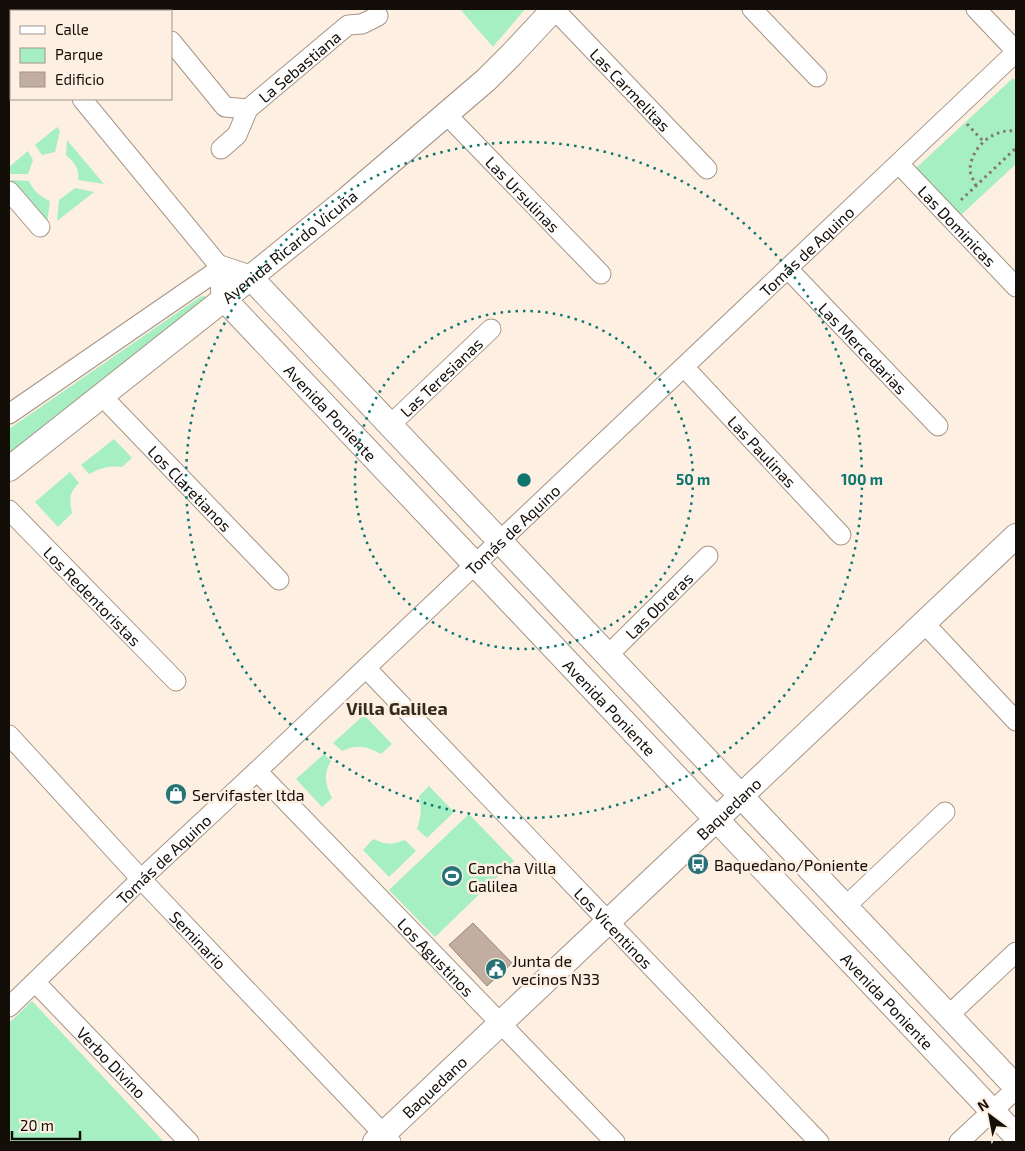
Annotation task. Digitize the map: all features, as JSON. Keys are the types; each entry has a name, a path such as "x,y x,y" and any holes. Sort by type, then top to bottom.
{"street":[{"name":"Avenida Ricardo Vicuña","path":"9,468 251,278 347,199 446,114 512,54 554,9"},
{"name":"Las Carmelitas","path":"554,9 707,169"},
{"path":"752,9 817,77"},
{"path":"976,9 1016,52"},
{"name":"La Sebastiana","path":"221,149 237,136 248,109 348,17 362,24 378,16"},
{"name":"La Sebastiana","path":"172,42 225,107 248,109"},
{"name":"Tomás de Aquino","path":"9,1007 141,879 257,772 1016,52"},
{"path":"83,100 221,268 224,299"},
{"name":"Las Ursulinas","path":"446,114 601,274"},
{"name":"Las Dominicas","path":"899,164 1016,287"},
{"path":"9,191 40,227"},
{"name":"Avenida Ricardo Vicuña","path":"9,414 221,268"},
{"name":"Avenida Poniente","path":"221,268 251,278 1016,1088"},
{"name":"Las Mercedarias","path":"788,269 938,426"},
{"name":"Avenida Poniente","path":"224,299 1016,1136"},
{"name":"Las Teresianas","path":"390,425 491,329"},
{"name":"Las Paulinas","path":"684,367 841,535"},
{"name":"Los Claretianos","path":"102,395 279,580"},
{"name":"Los Redentoristas","path":"9,510 176,681"},
{"name":"Baquedano","path":"383,1140 500,1023 1016,536"},
{"name":"Las Obreras","path":"608,655 708,556"},
{"path":"924,623 1016,721"},
{"name":"Los Vicentinos","path":"366,668 819,1142"},
{"name":"Seminario","path":"9,735 383,1140"},
{"name":"Los Agustinos","path":"257,772 615,1142"},
{"path":"846,906 945,812"},
{"path":"949,1015 1016,952"},
{"name":"Verbo Divino","path":"35,982 189,1142"},
{"path":"959,1142 1016,1088"}],"path":[{"path":"976,186 970,172 972,159 979,146 991,136 1006,130 1016,131"},
{"path":"946,214 1016,148"}],"green space":[{"path":"460,9 525,9 493,47"},
{"path":"1013,78 1016,81 1016,164 961,215 915,169"},
{"path":"57,127 60,131 55,152 42,155 35,145"},
{"path":"67,140 104,184 78,180 76,166 66,155"},
{"path":"28,151 33,160 28,174 9,174 9,167"},
{"path":"12,180 29,181 38,193 50,201 47,223"},
{"path":"75,188 94,192 57,221 59,200"},
{"path":"205,296 208,300 9,459 9,429 200,297"},
{"path":"114,439 132,458 122,467 105,467 89,474 81,465"},
{"path":"70,472 79,483 71,496 72,513 58,527 35,502"},
{"path":"364,715 392,744 381,754 362,747 352,747 342,751 333,743"},
{"path":"324,754 331,761 326,779 332,798 322,807 296,779"},
{"path":"429,786 454,812 427,838 417,829 421,813 419,796"},
{"name":"Cancha Villa Galilea","path":"469,814 514,861 435,937 389,890"},
{"path":"373,839 389,844 405,840 416,851 389,877 363,850"},
{"path":"32,1001 164,1142 9,1142 9,1023"}],"building":[{"path":"473,923 512,963 487,986 449,945"}],"place":[{"name":"Servifaster ltda","path":"176,794"},
{"name":"Baquedano/Poniente","path":"698,864"},
{"name":"Cancha Villa Galilea","path":"452,876"},
{"name":"Junta de vecinos N33","path":"496,969"}],"district":[{"name":"Villa Galilea","path":"397,708"}]}
